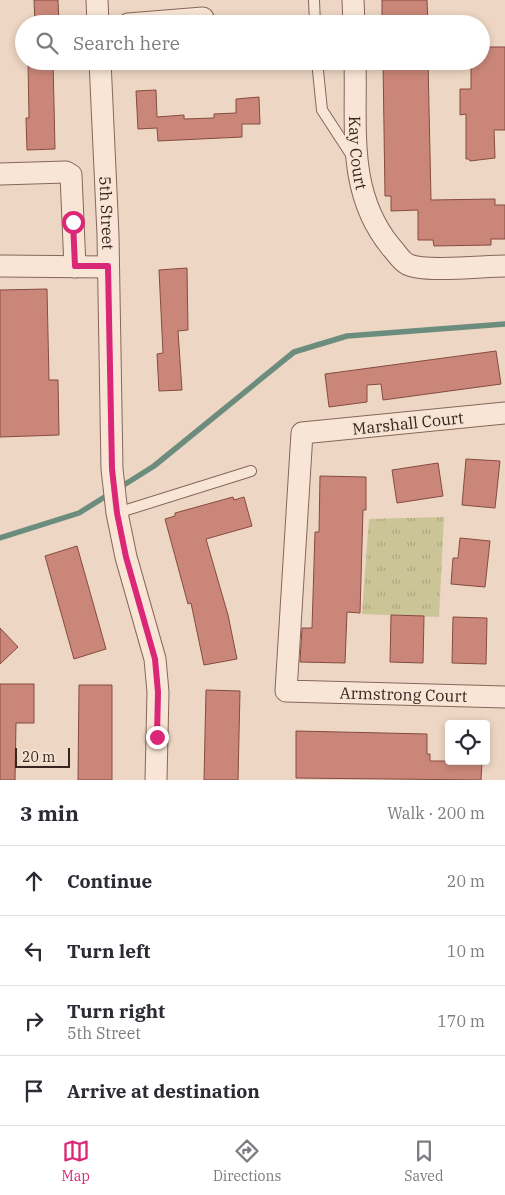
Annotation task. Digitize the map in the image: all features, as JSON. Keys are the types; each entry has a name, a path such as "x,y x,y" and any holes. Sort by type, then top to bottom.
{"street":[{"path":"97,0 98,15"},
{"path":"353,0 354,15"},
{"name":"5th Street","path":"100,70 108,266 112,469 117,513 126,557 155,659 158,692 156,780"},
{"name":"Kay Court","path":"355,70 355,161 363,199 385,240 405,264 421,268 505,266"},
{"path":"0,174 66,172 71,175 75,266"},
{"path":"0,266 108,266"},
{"name":"Marshall Court","path":"301,692 286,691 302,433 505,413"},
{"name":"Armstrong Court","path":"301,692 505,697"}],"lane":[{"path":"314,0 315,15"},
{"path":"318,70 322,110 355,161"},
{"path":"117,513 251,471"}],"green space":[{"path":"444,517 439,617 362,614 369,519"}],"building":[{"path":"34,0 58,0 59,15 35,15"},
{"path":"382,0 427,0 428,15 382,15"},
{"path":"490,47 505,47 505,130 494,130 495,158 470,161 466,159 466,114 460,115 460,89 471,89 471,70 490,70"},
{"path":"28,70 53,70 55,149 27,150 26,118 29,118"},
{"path":"383,70 428,70 431,200 495,199 495,205 505,205 505,239 491,239 491,245 434,246 433,240 418,240 418,210 391,211 391,196 385,196"},
{"path":"156,90 157,117 184,115 184,119 214,118 214,114 236,113 236,99 259,97 260,124 242,124 242,137 158,141 157,128 138,129 136,91"},
{"path":"187,268 188,330 178,331 182,390 159,391 157,354 163,353 159,270"},
{"path":"47,289 49,380 58,380 59,435 0,437 0,290"},
{"path":"496,351 501,384 383,400 381,384 367,385 367,402 329,407 325,374"},
{"path":"466,459 500,461 495,508 462,505"},
{"path":"438,463 443,496 397,503 392,470"},
{"path":"320,476 366,477 366,510 363,510 360,613 347,612 345,663 300,662 302,628 312,628 315,532 319,532"},
{"path":"233,497 234,500 244,497 252,526 206,539 228,615 237,659 204,665 191,603 188,604 165,519 175,516 175,513"},
{"path":"460,538 490,541 485,587 451,584 453,558 458,558"},
{"path":"77,546 106,649 74,659 45,556"},
{"path":"391,615 424,616 423,663 390,662"},
{"path":"453,617 487,618 486,664 452,663"},
{"path":"0,628 18,647 0,664"},
{"path":"0,684 34,684 34,723 16,723 15,780 0,780"},
{"path":"79,685 112,685 112,780 78,780"},
{"path":"206,690 240,691 238,780 204,780"},
{"path":"296,731 427,734 427,754 430,754 430,761 445,761 445,765 482,765 481,780 296,778"}],"waterway":[{"path":"119,488 154,466 294,352 347,336 505,324"},
{"path":"0,538 79,513 111,493"}],"route":[{"path":"73,222 75,266 108,266 112,469 117,513 126,557 155,659 158,678 157,737"}]}
